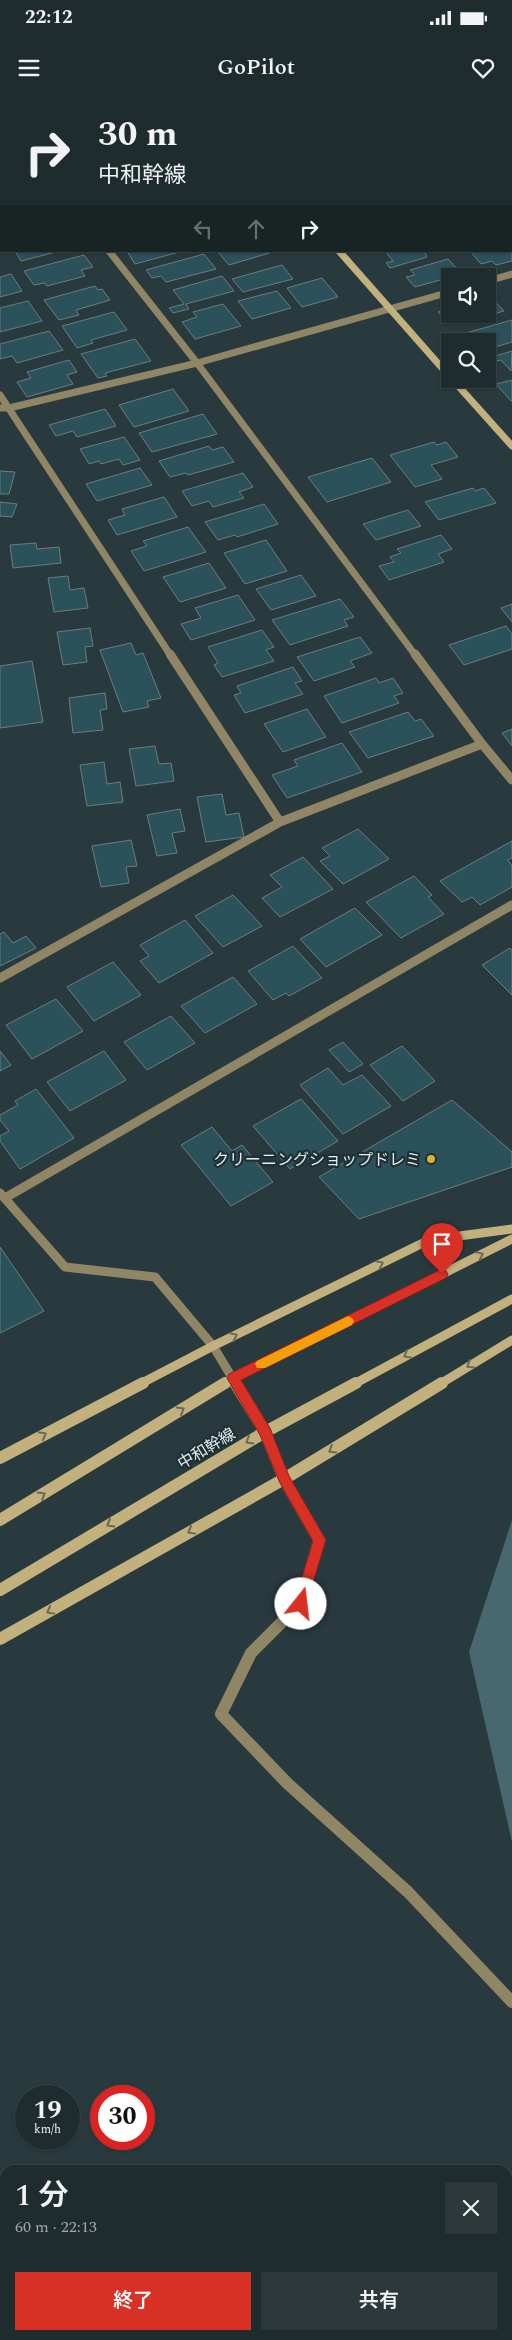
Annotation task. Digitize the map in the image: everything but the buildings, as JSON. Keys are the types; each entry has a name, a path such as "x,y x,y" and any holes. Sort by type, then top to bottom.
{"main road":[{"path":"340,252 441,367"},
{"path":"460,388 512,446"},
{"path":"0,1458 213,1346 429,1240 512,1229"},
{"path":"0,1520 233,1378 512,1240"},
{"name":"中和幹線","path":"0,1590 265,1432 512,1299"},
{"path":"0,1639 284,1479 512,1340"}],"street":[{"path":"110,252 197,363 482,744 512,780"},
{"path":"496,279 512,274"},
{"path":"4,408 197,363 441,295"},
{"path":"0,395 4,408 280,822"},
{"path":"0,978 280,822 482,744"},
{"path":"512,905 2,1195 66,1267 154,1278 213,1346 265,1432 284,1479 319,1540 301,1604 251,1653 221,1714 287,1783 408,1892 512,2002"}],"shaded area":[{"path":"512,1520 512,1842 469,1652"}],"slow traffic":[{"path":"261,1364 348,1321"}],"place":[{"name":"クリーニングショップドレミ","path":"431,1159"}],"route":[{"path":"301,1604 319,1540 284,1479 265,1432 233,1378 442,1274"}]}
